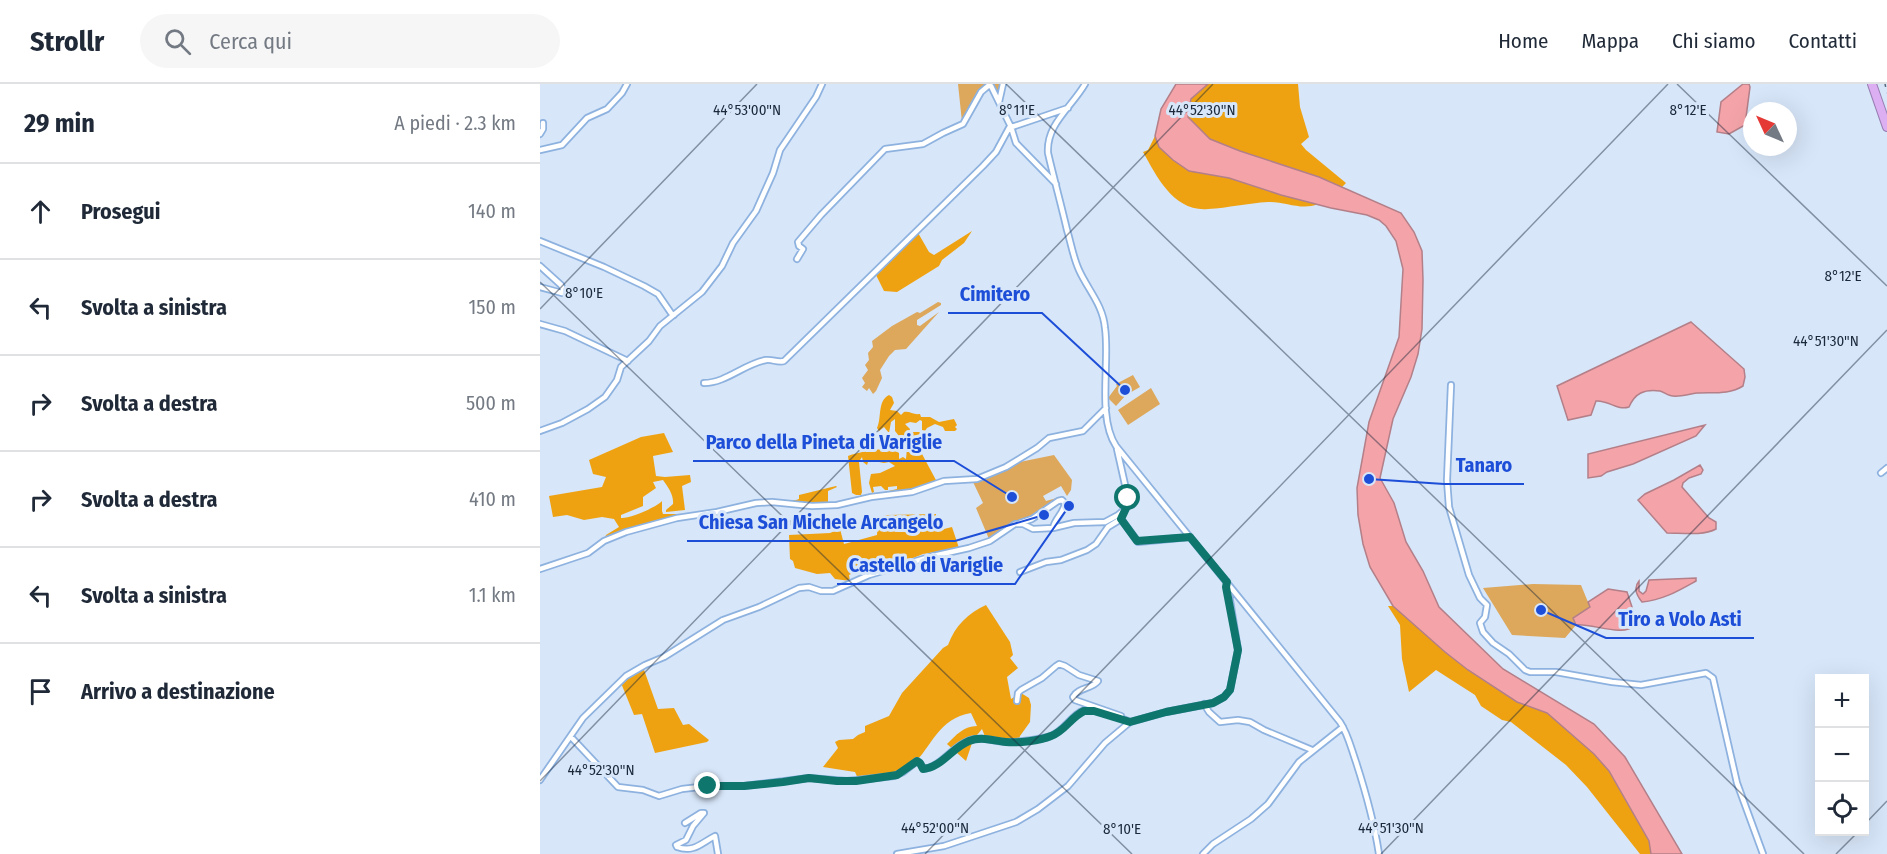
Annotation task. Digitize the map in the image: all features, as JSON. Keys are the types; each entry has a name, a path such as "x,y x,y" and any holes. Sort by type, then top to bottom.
{"highway":[{"path":"1873,84 1887,119"},
{"path":"1873,84 1887,127"}],"street":[{"path":"540,150 562,145 587,118 607,109 627,84"},
{"path":"540,430 562,423 605,397 617,380 620,368 649,341 660,326 702,292 722,266 733,243 756,211 784,142 816,98 822,84"},
{"path":"999,102 1003,84"},
{"path":"1020,572 1087,550 1096,544 1108,527 1121,519 1128,504 1116,446 1108,428 1104,321 1099,304 1078,267 1048,153 1049,139 1055,125 1085,84"},
{"path":"797,259 803,249 798,242 885,149 923,144 963,124 981,92 988,86 991,86 1011,126 1016,143 1056,184"},
{"path":"704,383 716,382 741,369 766,360 781,363 784,361 983,166 996,152 1011,126 1068,108"},
{"path":"540,134 543,123"},
{"path":"540,241 644,286 658,294 670,313 674,315"},
{"path":"540,266 561,285 564,291 562,293 540,286"},
{"path":"540,324 565,331 628,362"},
{"path":"1450,385 1447,480 1449,507 1469,574 1480,598 1487,605 1485,617 1480,623 1483,632 1493,643 1530,672 1556,672 1641,685 1695,675 1710,675 1713,678 1737,783 1763,854"},
{"path":"540,569 588,553 604,541 626,532 677,518 756,503 837,505 871,497 912,492 944,482 977,478 1006,467 1054,435 1083,431 1106,408"},
{"path":"1116,446 1343,727 1372,813 1379,854"},
{"path":"1881,473 1887,468"},
{"path":"540,780 583,718 626,676 664,657 723,620 759,607 799,588 809,587 821,591 833,591 869,575 990,541 1016,524 1032,519 1062,500 1065,503 1062,512 1055,519 1053,528"},
{"path":"1020,523 1033,529 1053,528 1074,523 1105,522 1123,512"},
{"path":"1121,519 1138,542 1190,537"},
{"path":"897,854 944,846 1016,822 1028,816 1068,786 1105,743 1129,722 1219,700 1228,693 1238,650 1227,582"},
{"path":"1017,701 1021,690 1042,678 1059,664 1079,675 1098,681 1076,692 1073,697 1075,700 1098,707 1129,722"},
{"path":"1204,704 1220,722 1238,720 1250,722 1312,750"},
{"path":"571,737 618,787 636,789 660,796 682,789 744,786 809,778 856,781 897,775 917,761 923,769 928,769 962,744 973,740 1012,742 1048,737 1062,730 1084,711 1094,711 1129,722"},
{"path":"1203,854 1213,844 1251,819 1268,804 1296,765 1343,727"},
{"path":"685,823 704,813 693,826 686,840 676,845 677,848 689,850 715,836 718,854"}],"shaded area":[{"path":"958,84 1002,84 999,99 991,85 985,85 962,122"},
{"path":"1176,84 1208,84 1191,99 1188,117 1210,139 1319,177 1401,213 1414,232 1422,251 1422,329 1411,377 1393,419 1380,478 1394,503 1406,542 1423,571 1439,607 1503,669 1594,724 1625,757 1682,854 1651,854 1649,841 1609,771 1594,754 1547,713 1517,702 1468,670 1393,606 1370,567 1358,515 1357,488 1369,422 1399,337 1403,269 1396,241 1386,226 1367,215 1281,195 1229,178 1189,171 1173,160 1159,147 1155,136 1161,109"},
{"path":"1208,84 1298,84 1300,107 1309,137 1301,144 1346,183 1341,188 1319,177 1210,139 1188,117 1190,99"},
{"path":"1743,84 1749,84 1748,102 1743,102 1743,126 1729,134 1717,132 1721,102"},
{"path":"1155,136 1159,147 1189,171 1229,178 1318,204 1299,206 1268,202 1208,209 1185,205 1168,191 1143,152 1148,150"},
{"path":"917,231 929,252 934,255 972,231 964,243 942,260 939,266 897,292 884,291 876,275"},
{"path":"938,302 941,305 917,320 917,325 920,326 939,312 906,349 895,350 889,356 880,370 882,378 876,391 873,394 869,388 867,391 862,387 865,383 862,378 868,370 865,365 869,360 868,353 873,347 872,341 892,326"},
{"path":"1691,322 1744,369 1743,386 1726,392 1679,396 1660,391 1645,391 1634,398 1629,407 1621,408 1596,401 1591,415 1568,420 1557,386"},
{"path":"1133,375 1140,387 1126,395 1116,406 1108,398 1117,386 1116,384"},
{"path":"1151,388 1160,404 1128,425 1118,410"},
{"path":"889,395 894,403 890,410 897,411 901,415 904,412 920,414 921,417 930,417 939,422 954,419 957,429 945,431 943,427 935,424 925,431 922,430 920,420 916,423 905,424 910,429 909,432 921,432 924,448 922,454 937,482 917,489 872,495 897,489 897,486 888,487 888,490 881,486 873,487 874,492 872,493 869,483 871,474 880,473 895,466 889,462 874,461 868,462 867,465 863,462 862,457 859,462 862,492 861,495 856,495 852,493 848,456 881,449 899,453 899,459 903,457 906,459 907,448 904,440 903,444 897,440 899,436 895,431 895,419 891,422 889,433 884,427 879,431 877,428 881,405"},
{"path":"1705,425 1696,436 1633,464 1601,476 1588,478 1588,454"},
{"path":"664,433 673,452 653,456 656,476 690,475 691,482 682,486 685,510 666,512 673,501 663,480 653,482 656,488 643,497 643,506 621,515 621,518 643,512 662,501 663,514 682,514 623,531 604,539 606,535 619,527 614,519 602,517 584,520 567,515 553,517 549,496 602,487 606,477 593,474 589,460 641,437"},
{"path":"1054,455 1072,480 1071,490 1067,496 1061,486 1043,496 1046,501 1064,496 989,539 976,508 983,503 973,482 1015,463"},
{"path":"1700,465 1703,470 1701,474 1689,478 1682,487 1709,518 1716,522 1716,529 1699,533 1667,533 1638,500"},
{"path":"836,486 828,491 828,504 856,500 829,505 774,502 776,500 796,500 799,499 799,495"},
{"path":"936,514 936,531 952,527 959,548 923,554 896,565 891,562 859,570 849,575 850,581 835,579 830,573 817,574 795,568 790,559 789,535 830,533 840,529 844,544 877,535 878,517"},
{"path":"1696,578 1696,581 1683,588 1657,599 1642,602 1636,592 1639,581 1639,591 1643,594 1649,580"},
{"path":"1533,584 1581,585 1590,607 1573,618 1576,625 1565,638 1512,635 1483,588"},
{"path":"1608,589 1627,592 1634,613 1634,626 1629,629 1615,630 1576,625 1573,618 1590,607 1588,602"},
{"path":"986,605 1010,642 1013,655 1010,658 1018,668 1007,677 1011,699 1021,693 1029,698 1031,705 1030,722 1018,743 986,739 982,729 973,740 966,761 947,744 964,729 977,726 971,713 948,723 910,767 896,774 859,781 855,772 823,767 838,748 835,742 853,739 865,732 865,726 889,716 902,693 948,645 954,632 963,621"},
{"path":"1388,606 1393,606 1468,670 1517,702 1547,712 1594,754 1609,771 1649,841 1651,854 1640,854 1587,787 1566,765 1511,722 1502,720 1481,706 1475,695 1436,670 1409,692 1402,659 1400,625"},
{"path":"643,667 658,709 674,708 683,725 689,724 709,740 707,742 655,753 642,714 634,715 621,683"}],"railway":[{"path":"1885,84 1887,93"}],"place":[{"name":"Cimitero","path":"1125,390"},
{"name":"Tanaro","path":"1369,479"},
{"name":"Parco della Pineta di Variglie","path":"1012,497"},
{"name":"Castello di Variglie","path":"1069,506"},
{"name":"Chiesa San Michele Arcangelo","path":"1044,515"},
{"name":"Tiro a Volo Asti","path":"1541,610"}],"route":[{"path":"708,786 744,786 809,778 856,781 897,775 906,771 917,761 923,769 928,769 962,744 973,740 990,739 1012,742 1053,736 1084,711 1090,710 1130,722 1213,703 1224,697 1230,690 1238,650 1227,582 1190,537 1137,541 1121,519 1128,504 1128,498"}]}
